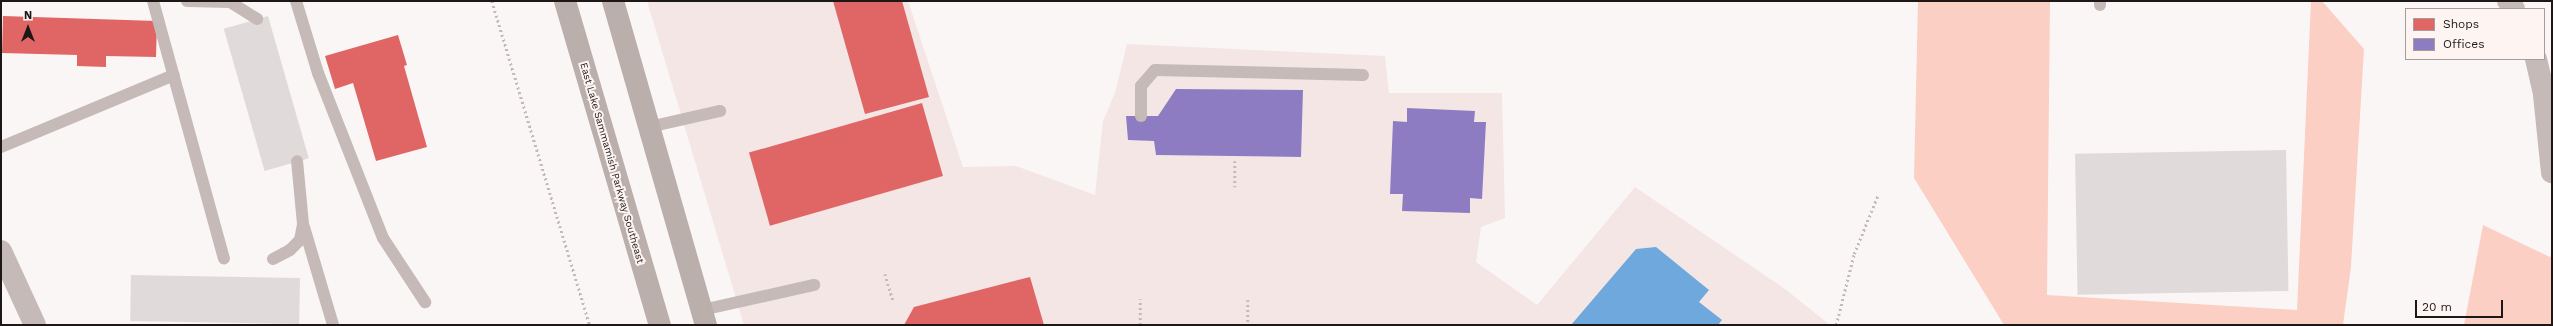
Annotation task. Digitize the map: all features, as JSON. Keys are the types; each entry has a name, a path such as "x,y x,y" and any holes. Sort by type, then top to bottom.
{"main road":[{"name":"East Lake Sammamish Parkway Southeast","path":"565,1 660,325"},
{"path":"614,1 648,127 704,317"}],"street":[{"path":"2536,60 2544,95 2552,173"},
{"path":"1,251 34,325"}],"lane":[{"path":"153,1 224,258"},
{"path":"188,1 230,2 257,19"},
{"path":"296,1 318,73 383,238 425,302"},
{"path":"1141,116 1141,86 1155,70 1363,75"},
{"path":"1,147 174,75"},
{"path":"648,127 720,111"},
{"path":"297,161 303,224 333,325"},
{"path":"273,258 290,250 300,240 303,224"},
{"path":"704,317 814,285"}],"path":[{"path":"492,1 590,325"},
{"path":"1235,161 1235,188"},
{"path":"1836,325 1861,238 1878,195"},
{"path":"885,274 893,300"},
{"path":"1140,299 1140,325"},
{"path":"1248,300 1248,325"}],"shaded area":[{"path":"647,1 908,1 963,167 1016,166 1095,195 1103,121 1115,93 1127,44 1385,56 1389,93 1502,93 1505,218 1481,227 1476,262 1537,305 1635,187 1785,289 1830,325 744,325"},
{"path":"1918,1 2050,1 2047,295 2297,310 2311,1 2322,1 2364,49 2351,267 2343,325 2004,325 1914,178"},
{"path":"2483,225 2550,257 2552,253 2552,325 2464,325"}],"building: Shops":[{"path":"833,1 902,1 929,97 865,114"},
{"path":"3,16 157,21 156,57 106,56 106,67 77,66 77,55 2,53"},
{"path":"398,35 407,65 404,66 427,147 376,161 353,83 335,89 325,56"},
{"path":"922,103 943,176 770,226 749,153"},
{"path":"1030,277 1044,325 904,325 914,307"}],"building: Offices":[{"path":"1176,89 1303,90 1301,157 1156,155 1154,141 1128,140 1126,116 1158,116"},
{"path":"1407,108 1475,111 1474,122 1486,122 1482,199 1470,198 1470,213 1402,211 1403,194 1390,194 1393,121 1407,122"}],"building: Schools":[{"path":"1656,247 1709,290 1699,302 1722,320 1718,325 1571,325 1636,249"}],"building: Other":[{"path":"268,16 309,158 265,171 224,29"},
{"path":"2286,150 2288,291 2077,295 2075,154"},
{"path":"131,275 300,278 299,324 130,321"}]}
